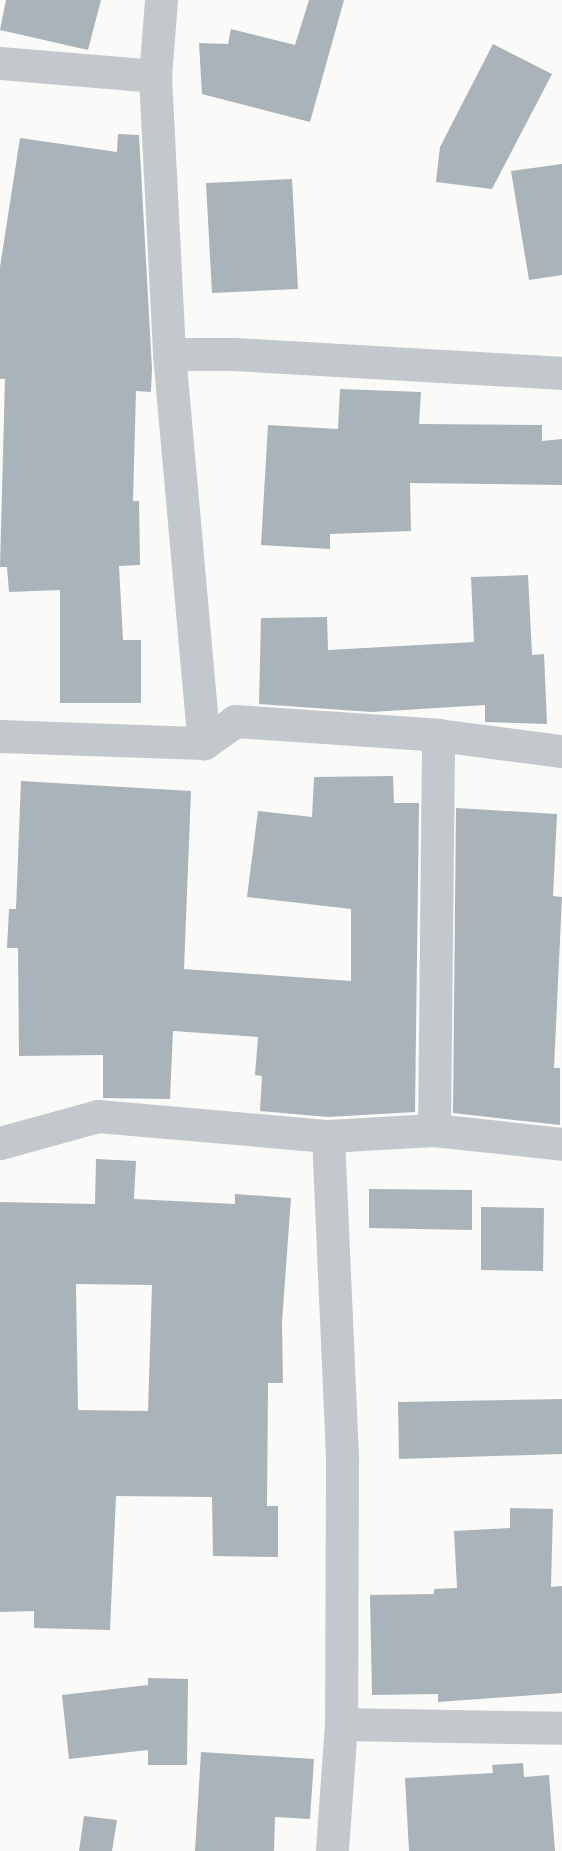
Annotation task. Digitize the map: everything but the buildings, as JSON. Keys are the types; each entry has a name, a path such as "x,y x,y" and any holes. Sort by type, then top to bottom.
{"street":[{"path":"161,0 155,76 169,354 204,742"},
{"path":"0,63 155,76"},
{"path":"169,354 234,354 562,373"},
{"path":"0,735 204,742 235,721 438,735 562,751"},
{"path":"434,1130 438,735"},
{"path":"0,1143 98,1116 328,1136 434,1130 562,1144"},
{"path":"328,1136 342,1461 341,1724 332,1851"},
{"path":"341,1724 562,1728"}]}
